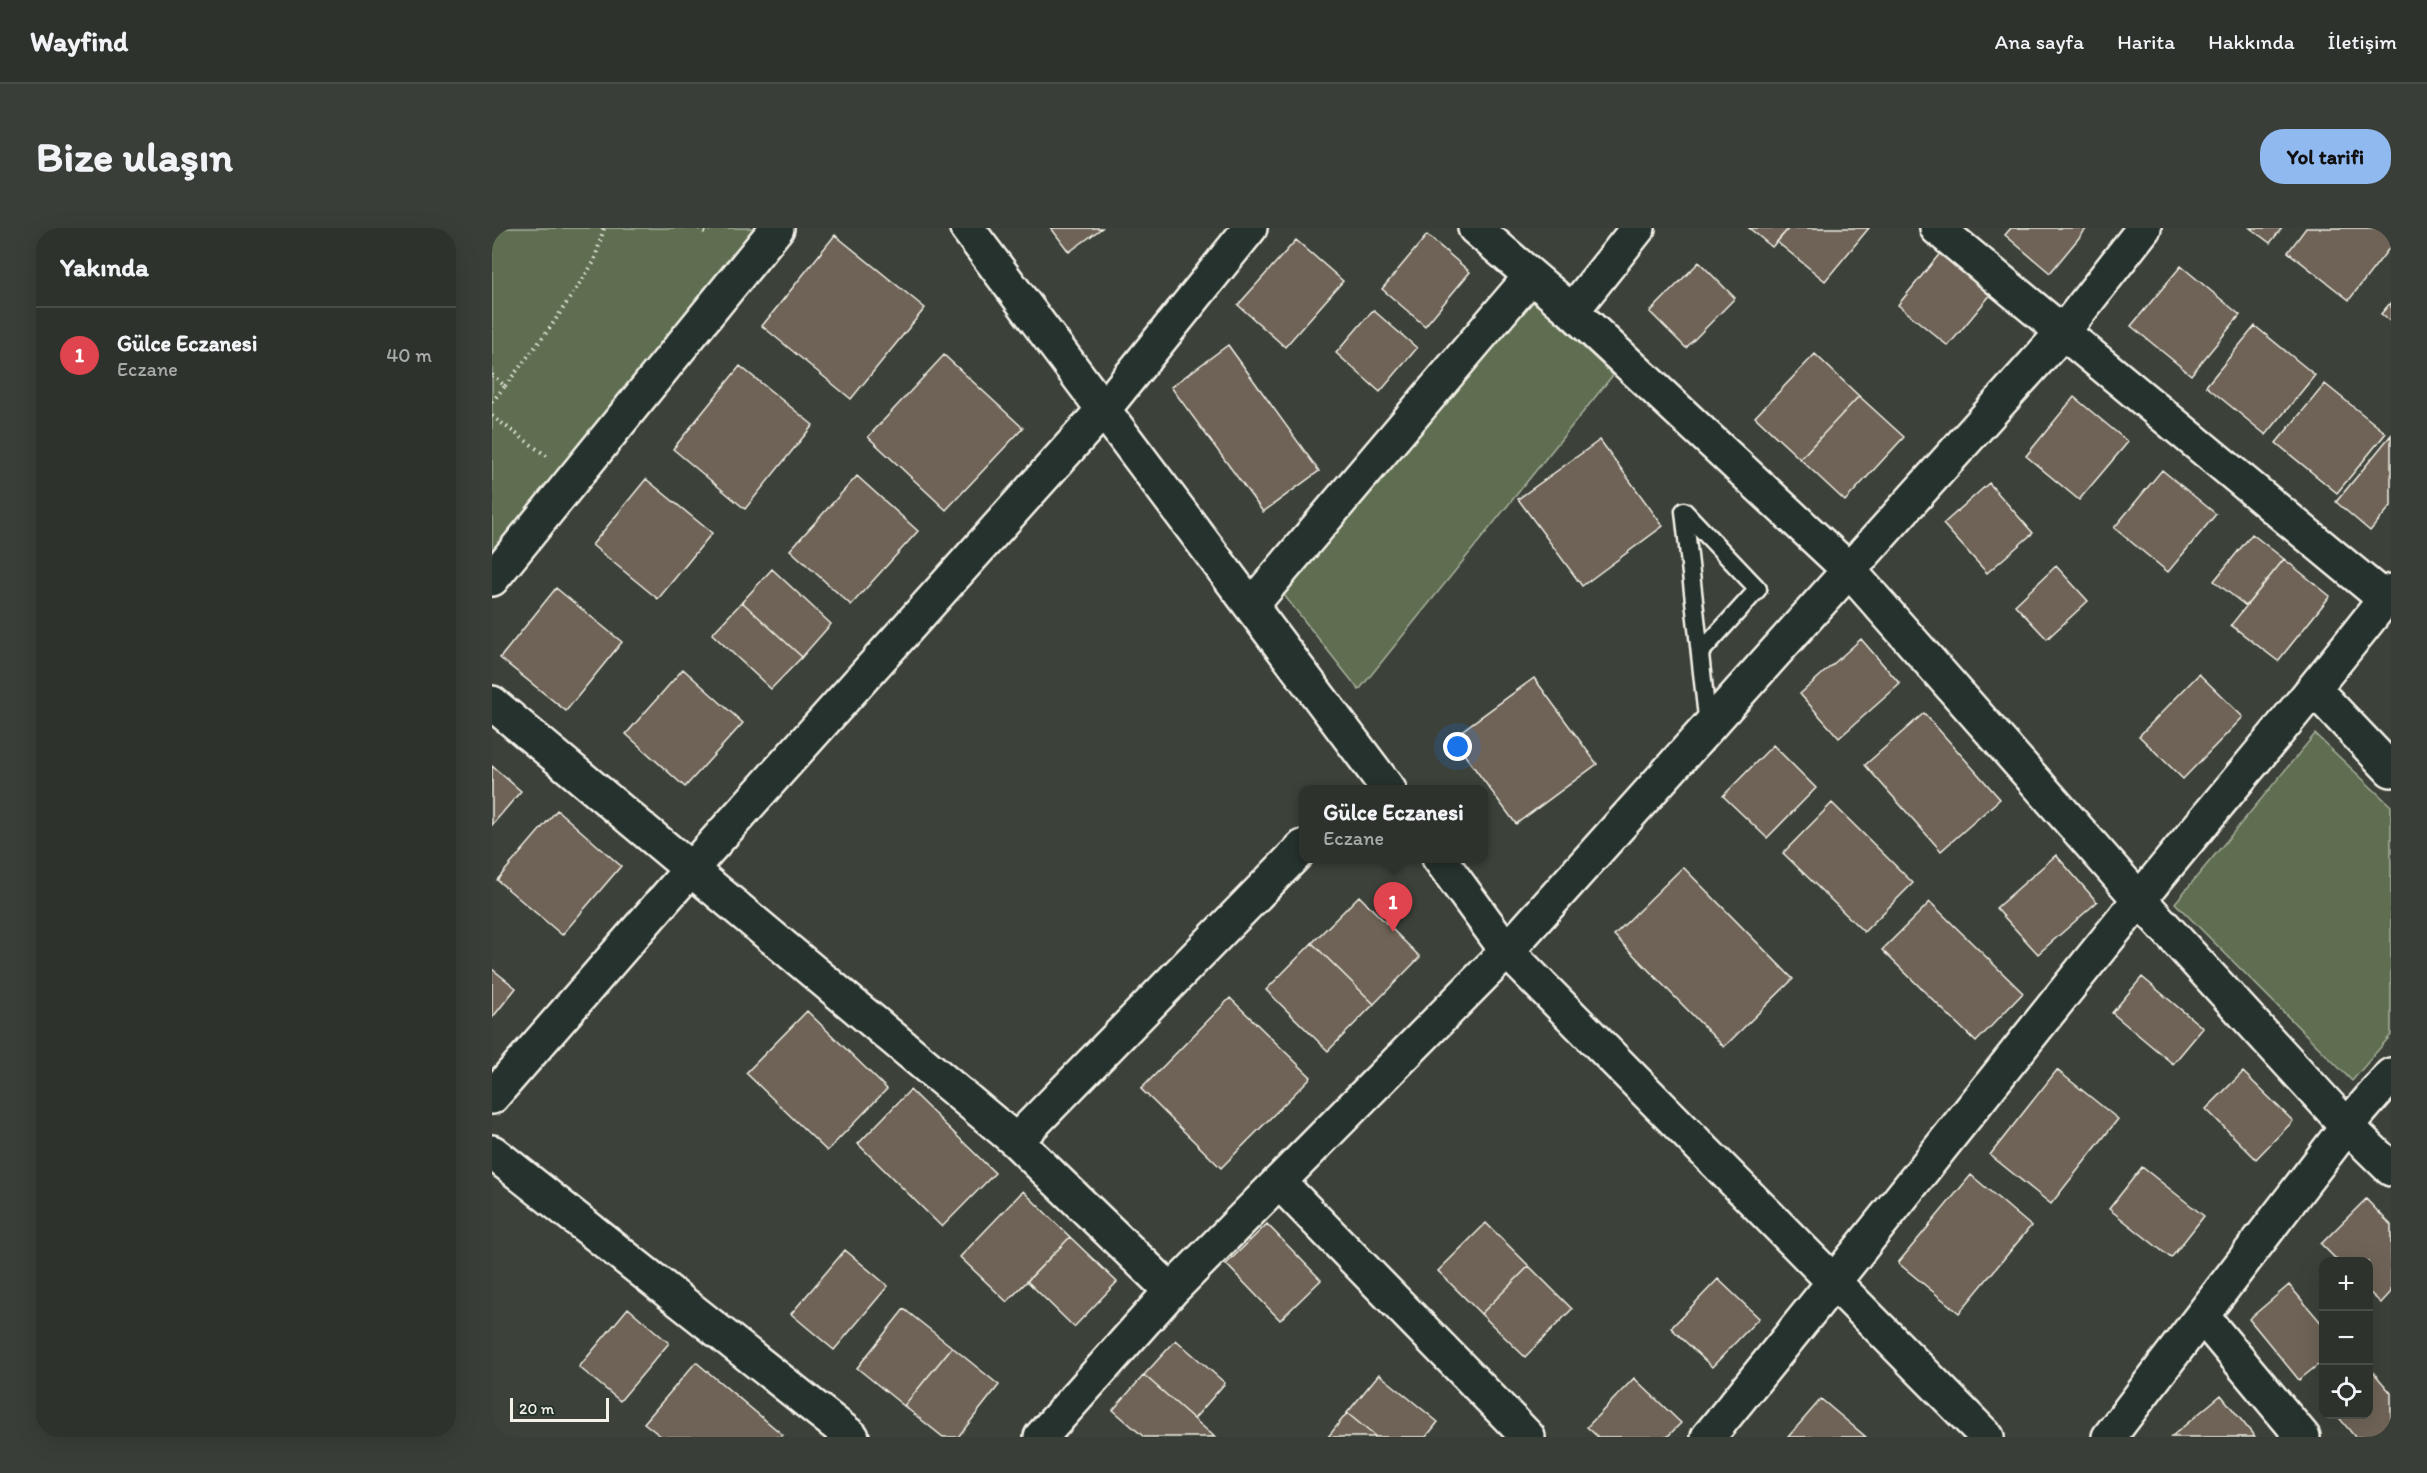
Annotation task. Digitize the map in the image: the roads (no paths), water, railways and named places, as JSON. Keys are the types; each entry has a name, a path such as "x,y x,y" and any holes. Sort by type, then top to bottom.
{"street":[{"path":"492,579 777,228"},
{"path":"967,228 1251,606 1375,784"},
{"path":"492,1097 690,870 1104,409 1250,228"},
{"path":"1475,228 1572,311 1848,569 2139,899 2347,1126 2391,1169"},
{"path":"1572,311 1638,228"},
{"path":"1708,1437 1834,1284 2139,899 2315,690 2388,595 2062,333 1937,228"},
{"path":"1041,1437 1171,1291 1507,951 2062,333 2144,228"},
{"path":"1251,606 1531,276"},
{"path":"2315,690 2391,770"},
{"path":"492,704 1016,1141 1171,1291"},
{"path":"1016,1141 1299,851"},
{"path":"1443,863 1507,951 1987,1437"},
{"path":"2109,1437 2347,1126 2391,1075"},
{"path":"492,1152 852,1437"},
{"path":"1279,1182 1495,1426 1528,1437"},
{"path":"2202,1316 2303,1437"}],"lane":[{"path":"1700,653 1758,589 1684,511 1708,726"}],"place":[{"name":"Gülce Eczanesi","path":"1393,932"}]}
